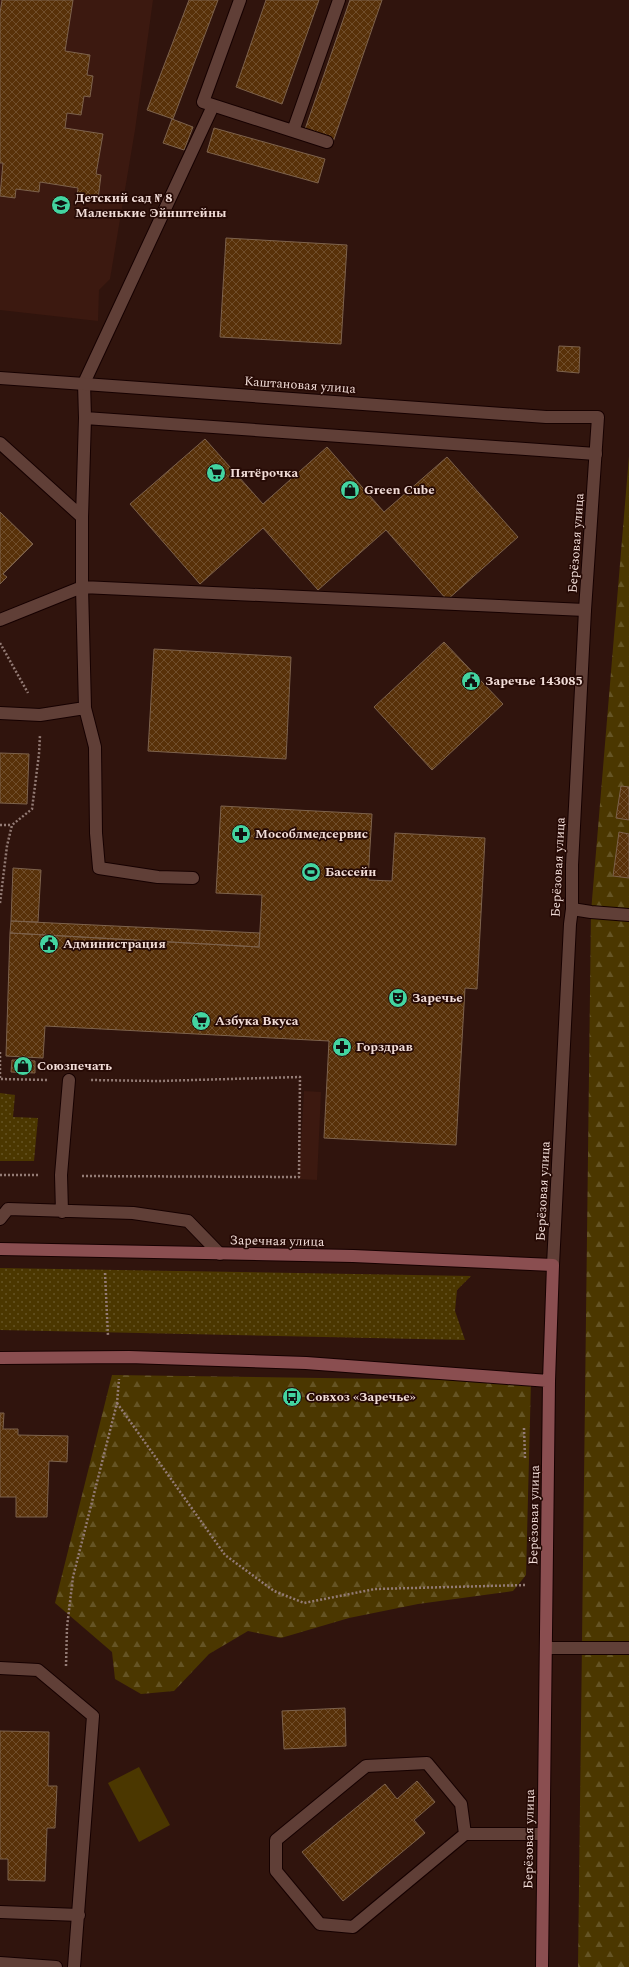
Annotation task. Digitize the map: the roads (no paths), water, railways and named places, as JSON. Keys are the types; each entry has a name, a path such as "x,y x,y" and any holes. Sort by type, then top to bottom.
{"street":[{"path":"240,0 203,102 327,142"},
{"path":"293,131 339,0"},
{"path":"193,878 158,877 99,868 96,833 95,747 85,708 82,587 82,517 85,418 84,383 213,106"},
{"name":"Каштановая улица","path":"0,378 546,417 598,417"},
{"name":"Берёзовая улица","path":"542,1967 549,1381 553,1265 572,909 572,865 585,610 598,417"},
{"path":"85,418 596,454"},
{"path":"0,443 82,517"},
{"path":"0,620 82,587 585,610"},
{"path":"0,713 40,715 85,708"},
{"path":"572,909 629,915"},
{"path":"62,1212 61,1175 70,1080"},
{"path":"0,1219 8,1209 62,1212 133,1213 188,1221 220,1254"},
{"name":"Заречная улица","path":"0,1249 354,1256 553,1265"},
{"path":"0,1358 129,1357 306,1363 549,1381"},
{"path":"546,1648 629,1648"},
{"path":"0,1668 38,1670 93,1716 74,1967"},
{"path":"465,1834 461,1804 428,1764 366,1766 276,1840 276,1871 320,1924 353,1927 465,1834 543,1834"},
{"path":"0,1912 79,1915"},
{"path":"0,1963 56,1967"}],"place":[{"name":"Детский сад № 8 Маленькие Эйнштейны","path":"61,205"},
{"name":"Пятёрочка","path":"216,473"},
{"name":"Green Cube","path":"350,490"},
{"name":"Заречье 143085","path":"471,681"},
{"name":"Мособлмедсервис","path":"241,834"},
{"name":"Бассейн","path":"311,872"},
{"name":"Администрация","path":"49,944"},
{"name":"Заречье","path":"398,998"},
{"name":"Азбука Вкуса","path":"201,1021"},
{"name":"Горздрав","path":"342,1047"},
{"name":"Союзпечать","path":"23,1066"},
{"name":"Совхоз «Заречье»","path":"292,1397"}]}
